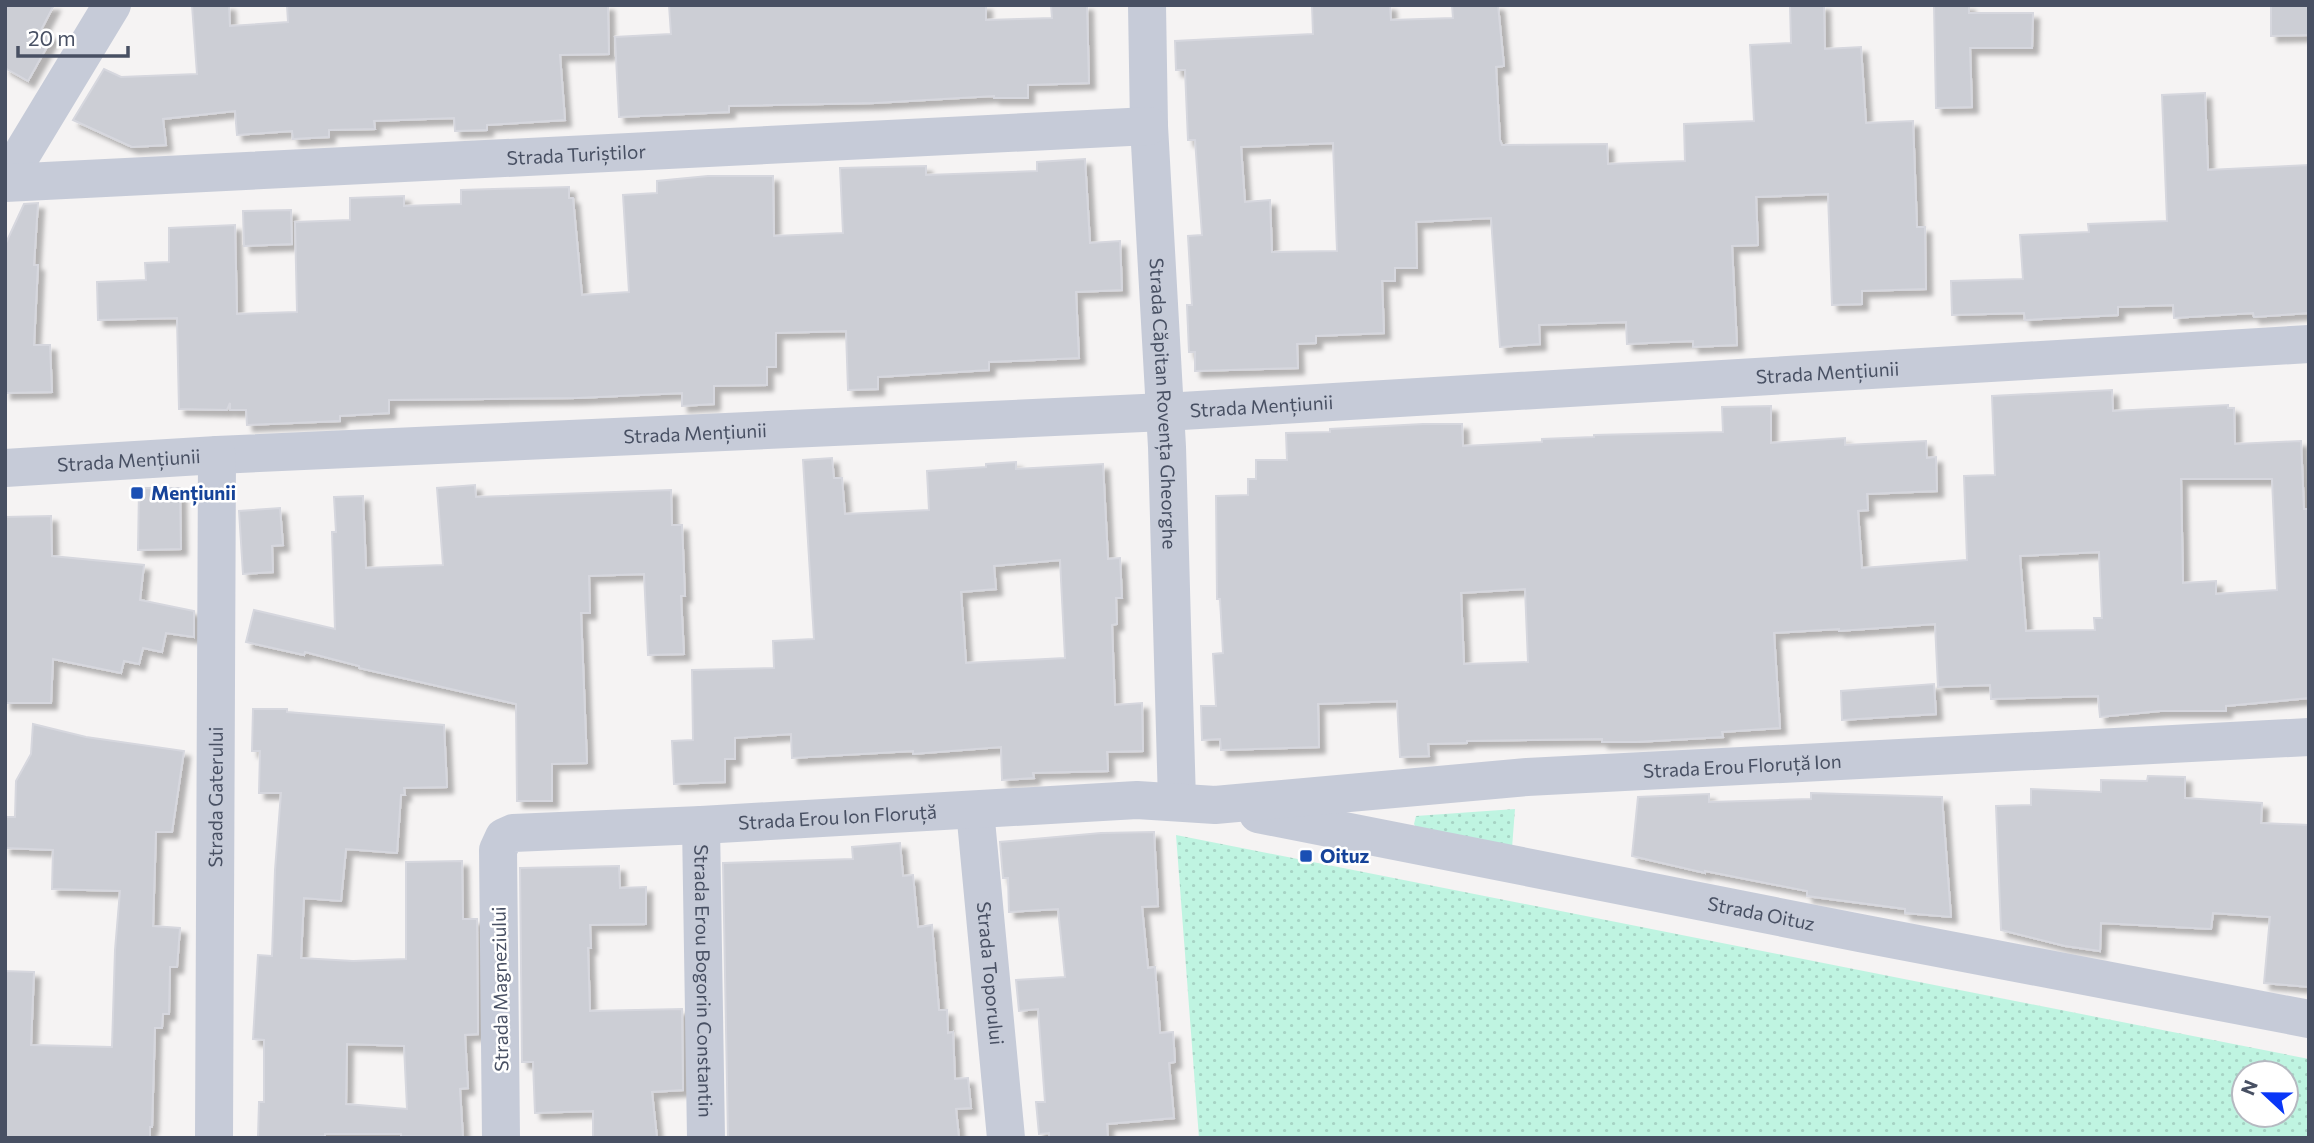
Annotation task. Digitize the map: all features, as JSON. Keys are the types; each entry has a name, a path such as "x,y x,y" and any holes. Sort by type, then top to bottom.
{"street":[{"path":"5,183 112,5"},
{"name":"Strada Căpitan Rovența Gheorghe","path":"1147,5 1149,126 1165,412 1177,802"},
{"name":"Strada Turiștilor","path":"5,183 1149,126"},
{"name":"Strada Mențiunii","path":"5,468 217,455 1165,412 2309,344"},
{"name":"Strada Gaterului","path":"214,1138 217,455"},
{"name":"Strada Erou Floruță Ion","path":"1177,802 1215,804 1527,777 2309,737"},
{"name":"Strada Erou Ion Floruță","path":"501,841 513,833 1137,800 1177,802"},
{"name":"Strada Oituz","path":"1215,804 1860,933 2309,1018"},
{"name":"Strada Toporului","path":"975,810 1006,1138"},
{"name":"Strada Erou Bogorin Constantin","path":"701,825 706,1138"},
{"name":"Strada Magneziului","path":"501,841 498,850 501,1138"}],"green space":[{"path":"1515,809 1512,848 1418,831 1414,824 1416,816"},
{"path":"1176,835 2309,1059 2309,1138 1199,1138"}],"building":[{"path":"5,5 54,5 41,30 53,36 28,81 5,68"},
{"path":"192,5 229,5 230,26 288,22 287,5 608,5 609,54 560,55 565,120 487,125 487,130 455,131 454,118 374,121 375,129 329,130 329,137 293,139 292,131 237,135 235,111 163,119 166,145 132,147 73,120 104,69 121,77 197,74"},
{"path":"669,5 986,5 986,20 1052,18 1051,5 1087,5 1089,83 1028,85 1028,98 994,96 875,103 729,106 729,112 619,117 615,37 671,34"},
{"path":"1312,5 1390,5 1391,20 1453,18 1452,5 1498,5 1504,66 1496,67 1502,145 1607,144 1608,164 1685,161 1684,124 1754,121 1750,45 1791,43 1790,5 1824,5 1825,49 1861,47 1866,123 1913,121 1917,227 1925,227 1926,289 1862,291 1862,304 1832,305 1828,194 1756,197 1758,245 1732,246 1737,345 1693,347 1693,341 1627,344 1626,322 1539,325 1540,344 1500,347 1491,218 1416,222 1417,268 1395,268 1395,281 1382,281 1384,333 1316,336 1316,343 1297,344 1298,368 1195,371 1195,352 1189,352 1187,305 1192,305 1188,236 1202,235 1195,140 1188,140 1185,70 1176,70 1175,41 1313,34","holes":["1333,143 1337,251 1272,252 1270,200 1245,202 1241,147"]},
{"path":"1934,5 1969,5 1969,13 2033,13 2032,48 1970,48 1972,107 1936,108"},
{"path":"2271,5 2309,5 2309,35 2271,36"},
{"path":"2205,93 2208,170 2309,165 2309,313 2174,318 2173,305 2118,307 2118,315 2025,320 2024,313 1952,315 1951,281 2023,279 2020,235 2089,232 2088,224 2167,221 2162,95"},
{"path":"1085,159 1090,243 1120,241 1122,290 1076,292 1079,358 989,362 989,370 878,377 878,389 848,390 846,331 776,333 776,367 767,367 767,385 714,386 714,404 682,406 682,393 577,398 389,400 389,413 340,416 340,421 247,425 246,410 230,410 230,403 227,410 179,409 177,318 98,320 97,282 146,280 145,263 169,262 169,228 235,225 237,314 297,312 295,222 350,220 350,198 404,196 404,206 461,204 461,190 569,187 569,198 573,198 582,295 629,292 623,195 657,193 657,181 708,176 773,176 774,236 843,233 840,168 926,166 926,175 1037,171 1037,162"},
{"path":"38,203 34,265 38,265 34,345 50,345 52,392 5,393 5,245 24,204"},
{"path":"291,210 292,244 244,246 243,211"},
{"path":"2112,390 2113,411 2228,405 2228,408 2234,408 2235,444 2301,441 2304,509 2309,509 2309,698 2226,706 2226,711 2160,711 2100,717 2098,696 1991,699 1990,685 1938,687 1935,624 1774,633 1780,728 1722,732 1723,737 1636,742 1602,742 1602,739 1467,741 1428,744 1429,756 1400,757 1397,701 1318,704 1319,747 1221,750 1220,739 1202,740 1201,706 1216,706 1213,654 1223,653 1220,599 1217,599 1216,496 1248,495 1248,479 1256,479 1256,460 1287,460 1286,433 1462,424 1463,446 1542,442 1542,439 1594,435 1723,432 1722,407 1771,406 1771,443 1845,438 1845,445 1926,441 1927,458 1936,457 1937,491 1867,494 1868,510 1858,511 1862,568 1967,560 1964,476 1995,475 1992,396","holes":["2181,479 2272,479 2277,590 2216,594 2216,581 2183,583","2099,552 2102,618 2094,618 2095,630 2026,631 2020,556","1525,589 1528,662 1464,664 1461,593"]},
{"path":"832,458 834,478 842,478 845,514 929,510 927,471 1016,462 1016,469 1103,464 1108,559 1120,558 1122,598 1116,598 1117,624 1112,625 1115,705 1142,703 1143,751 1107,752 1108,771 1033,773 1034,778 1002,780 1001,747 913,754 913,751 792,758 791,734 735,738 735,759 725,759 725,782 674,784 672,741 693,740 692,670 774,668 773,641 814,639 803,460","holes":["1060,560 1065,658 966,663 961,592 996,589 994,566"]},
{"path":"475,485 476,497 671,490 672,525 682,525 685,596 681,596 684,654 648,655 644,574 589,576 590,613 581,613 587,763 552,764 552,801 517,801 516,704 359,668 305,652 304,655 246,642 254,610 335,629 332,532 336,532 334,497 363,496 366,568 443,565 437,488"},
{"path":"139,488 180,488 181,549 138,550"},
{"path":"280,508 283,545 272,546 273,572 243,574 239,511"},
{"path":"51,516 52,556 144,565 140,600 194,611 194,637 166,633 162,652 143,648 139,664 124,661 121,673 53,659 51,703 5,703 5,517"},
{"path":"1934,684 1936,714 1842,720 1841,691"},
{"path":"253,709 287,709 287,712 444,725 447,787 404,788 405,795 401,795 397,853 346,849 341,901 304,898 301,958 353,961 406,959 406,862 462,861 463,919 477,919 478,1034 465,1035 468,1088 460,1089 463,1138 401,1138 401,1134 325,1134 325,1138 258,1137 259,1102 264,1102 264,1040 253,1039 258,955 272,956 281,793 259,793 260,751 252,751","holes":["347,1044 404,1046 407,1109 346,1104"]},
{"path":"33,724 86,737 184,751 172,832 156,832 153,926 180,928 177,967 170,967 169,1014 163,1014 162,1028 155,1028 150,1138 5,1138 5,971 34,972 31,1045 112,1047 120,891 52,889 53,850 5,848 5,817 15,817 16,781 31,754"},
{"path":"2148,776 2185,777 2185,798 2262,803 2261,823 2309,825 2309,987 2264,983 2270,917 2213,913 2211,929 2101,923 2100,951 2065,946 2001,930 1996,806 2031,805 2031,789 2101,792 2101,780 2147,781"},
{"path":"1811,793 1942,797 1951,917 1905,913 1905,909 1807,896 1807,891 1705,873 1632,856 1638,797 1709,794 1709,802 1811,799"},
{"path":"1154,832 1158,906 1142,907 1148,968 1155,967 1160,1033 1173,1032 1175,1062 1169,1063 1174,1118 1107,1124 1108,1138 1049,1138 1049,1133 1039,1134 1036,1102 1045,1102 1038,1009 1019,1011 1016,980 1065,977 1058,909 1009,912 1008,878 1003,878 1000,842 1101,833"},
{"path":"900,843 903,876 913,875 918,927 932,925 939,1010 947,1010 948,1033 953,1032 955,1079 968,1078 971,1108 956,1109 959,1138 728,1138 723,863 853,859 852,847"},
{"path":"619,866 620,888 646,887 646,924 590,925 590,1011 682,1009 683,1090 652,1092 657,1138 593,1138 593,1111 535,1113 533,1062 522,1062 520,868"}],"place":[{"name":"Mențiunii","path":"137,493"},
{"name":"Oituz","path":"1306,856"}]}
